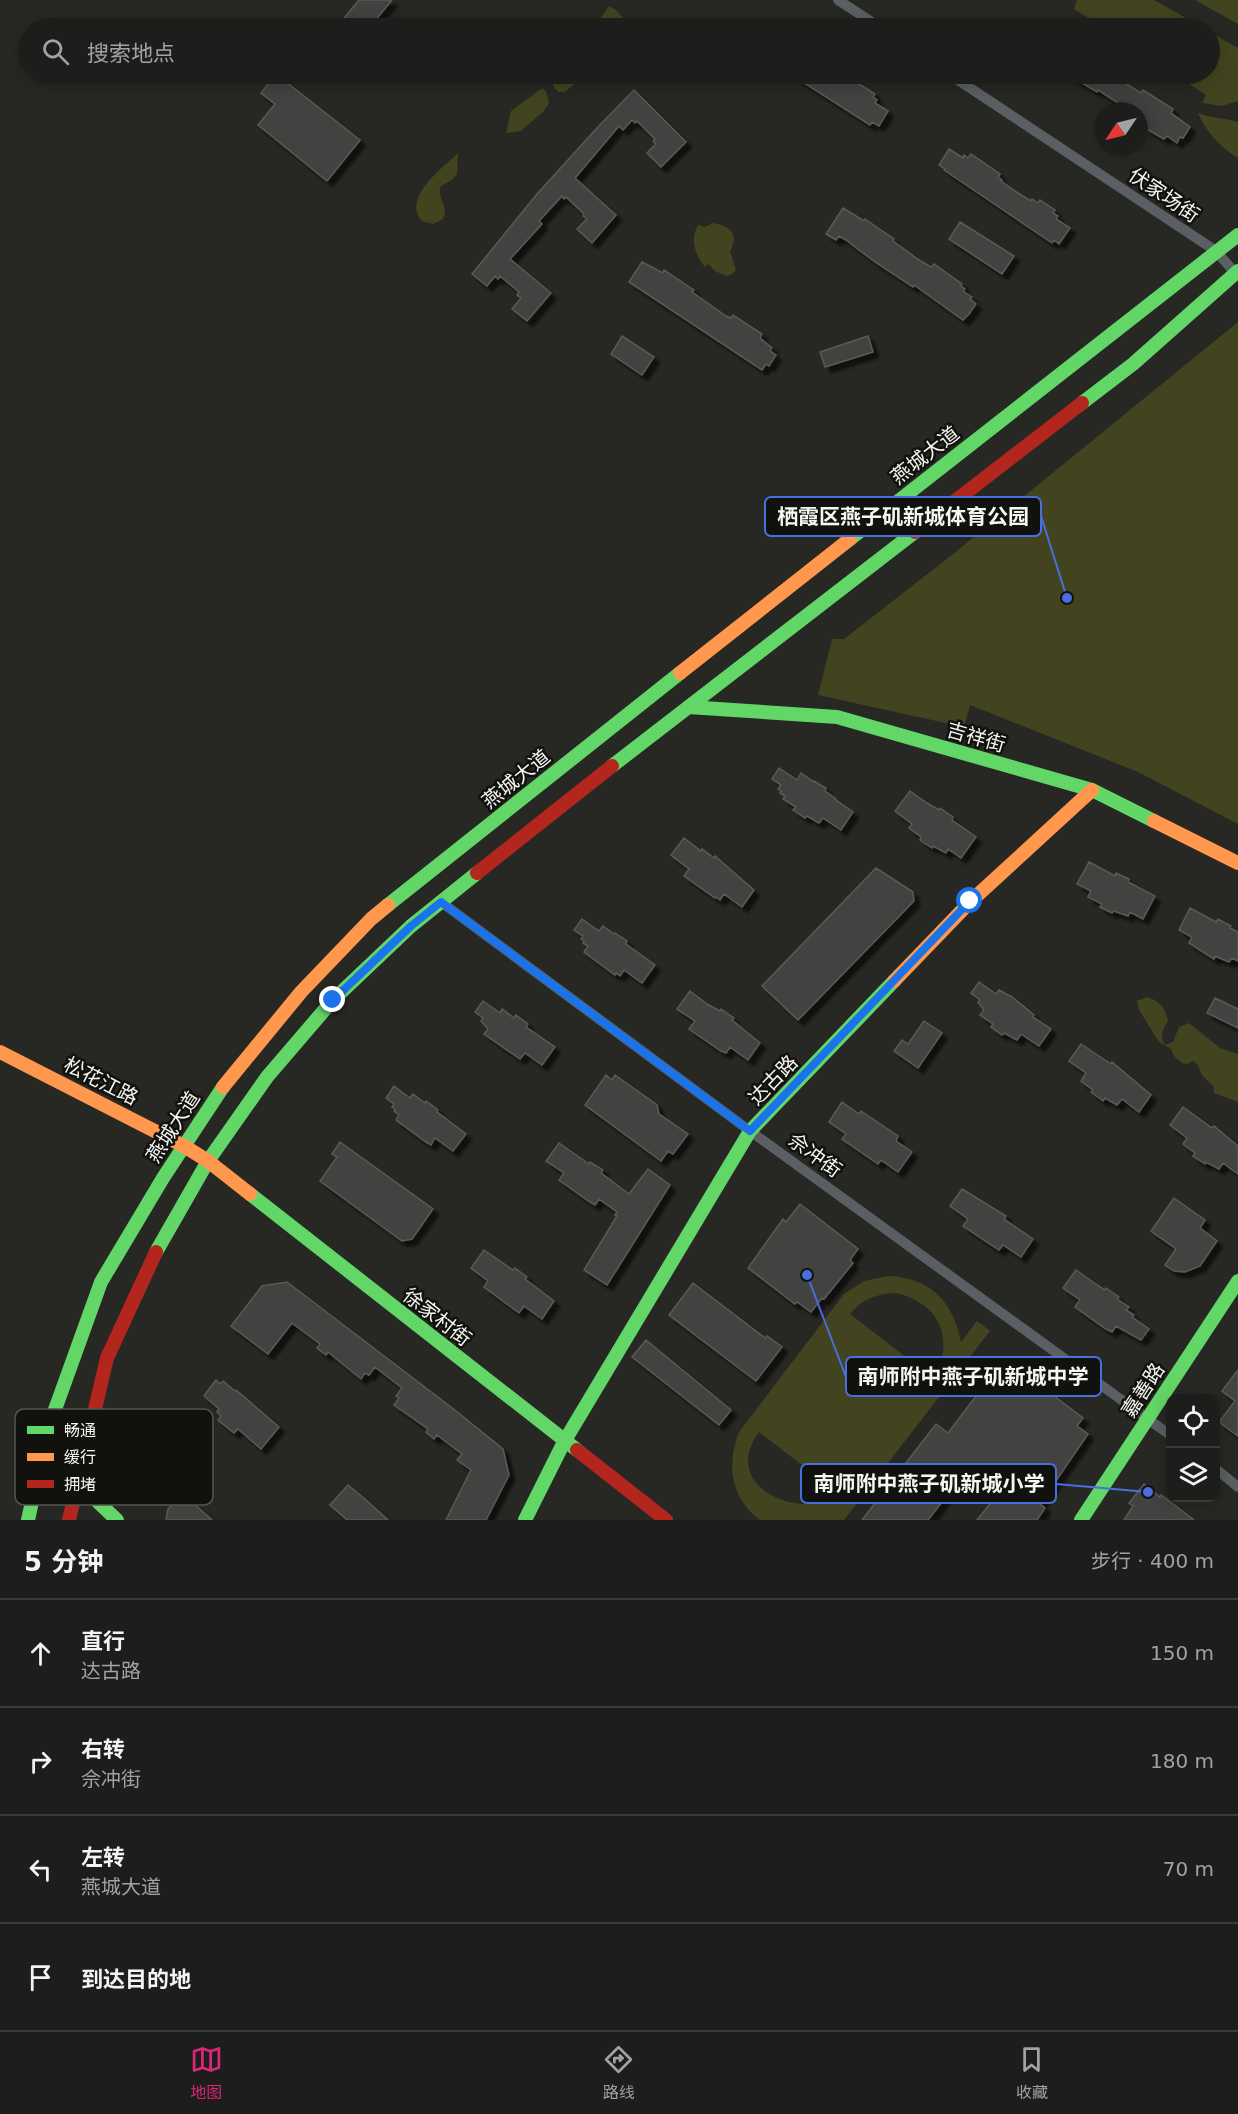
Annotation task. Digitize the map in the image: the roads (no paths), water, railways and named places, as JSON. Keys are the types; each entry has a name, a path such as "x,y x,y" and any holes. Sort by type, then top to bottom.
{"main road":[{"name":"燕城大道","path":"55,1409 101,1282 184,1146 231,1076 301,992 371,919 657,690 1238,235"},
{"path":"94,1409 107,1358 156,1252 208,1161 267,1077 333,1000 411,926 546,817 1133,364 1237,272"},
{"name":"吉祥街","path":"688,707 837,717 1092,790 1238,863"},
{"name":"达古路","path":"525,1520 564,1442 750,1131 970,901 1092,790"},
{"name":"松花江路","path":"0,1052 184,1146"},
{"name":"徐家村街","path":"184,1146 208,1161 666,1520"},
{"name":"嘉善路","path":"1081,1520 1238,1281"},
{"name":"燕城大道","path":"28,1520 31,1505"},
{"path":"69,1520 72,1505"},
{"path":"101,1505 117,1520"}],"street":[{"path":"838,0 866,18"},
{"name":"伏家场街","path":"964,84 1216,251 1237,272"},
{"name":"佘冲街","path":"441,902 750,1131 1166,1432"},
{"path":"1220,1473 1238,1486"}],"place":[{"name":"栖霞区燕子矶新城体育公园","path":"1067,598"},
{"name":"南师附中燕子矶新城中学","path":"807,1275"},
{"name":"南师附中燕子矶新城小学","path":"1148,1492"}]}
